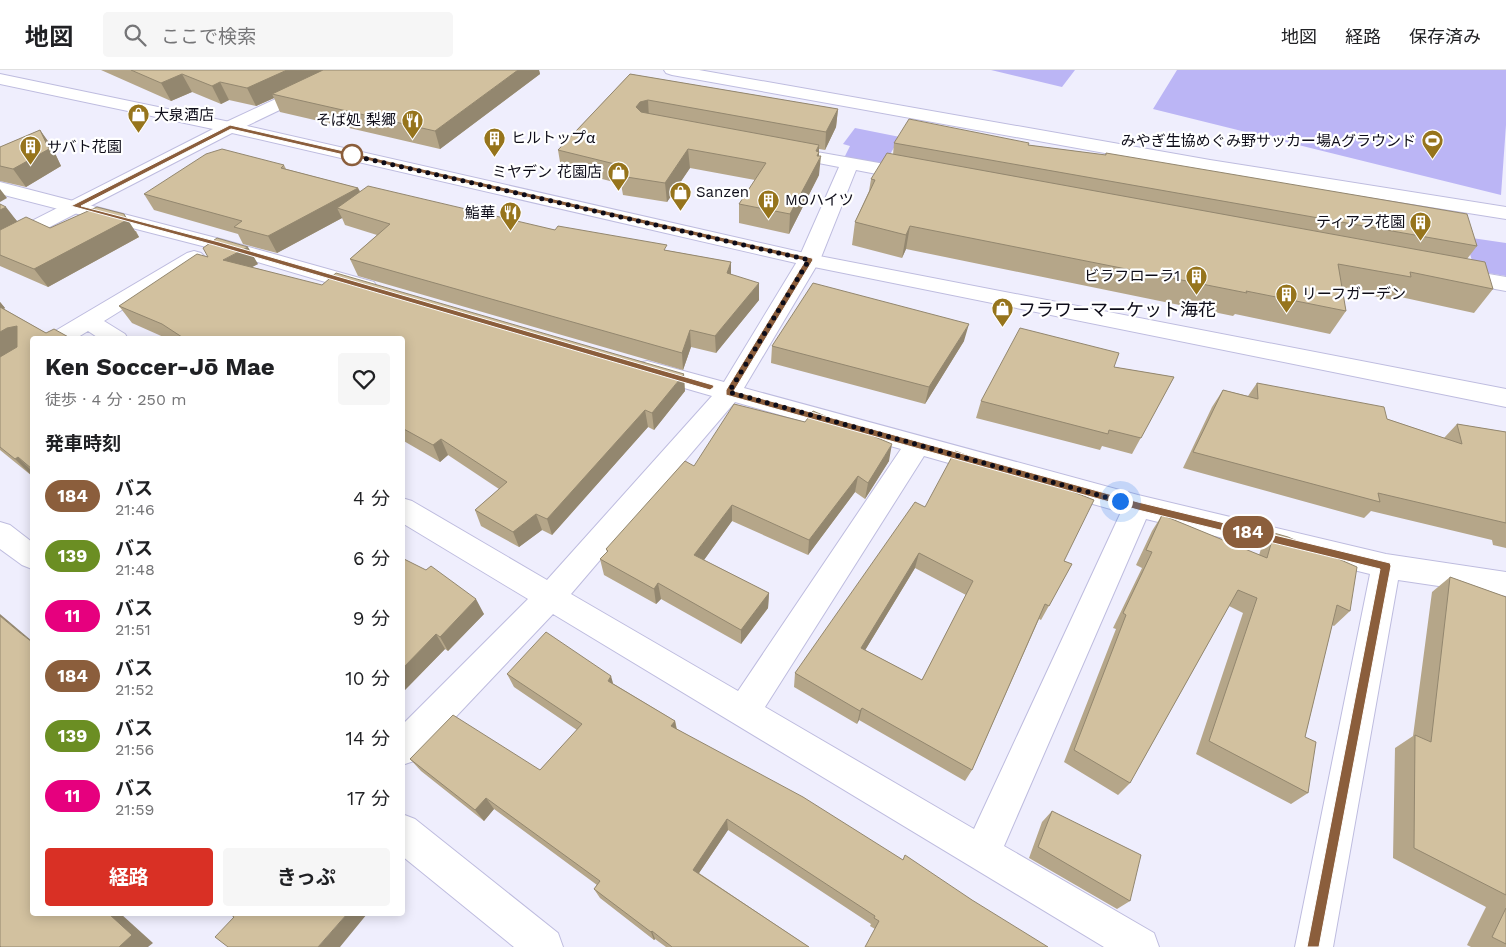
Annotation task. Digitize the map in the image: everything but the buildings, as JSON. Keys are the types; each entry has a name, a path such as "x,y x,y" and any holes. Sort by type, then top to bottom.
{"street":[{"path":"0,244 230,127 352,70"},
{"path":"672,70 1210,166 1506,213"},
{"path":"0,80 230,127 809,260 1506,398"},
{"path":"764,147 928,178"},
{"path":"405,746 550,597 729,392 809,260 850,163"},
{"path":"0,188 217,244 388,293"},
{"path":"63,336 217,244"},
{"path":"1436,271 1505,285"},
{"path":"88,321 112,336"},
{"path":"625,362 1138,506 1386,566 1506,584"},
{"path":"742,712 918,444"},
{"path":"982,853 1138,506"},
{"path":"405,511 1140,947"},
{"path":"0,533 30,556"},
{"path":"1314,947 1386,566"},
{"path":"405,834 544,947"}],"shaded area":[{"path":"991,70 1075,70 1062,87"},
{"name":"みやぎ生協めぐみ野サッカー場Aグラウンド","path":"1177,70 1506,70 1506,125 1501,195 1153,109"},
{"path":"855,128 900,137 884,165 844,158 850,146 843,144"},
{"path":"1465,237 1506,243 1506,276 1475,271"}],"bus line":[{"name":"184","path":"710,387 217,244 74,206 230,127 809,260 729,392 1138,506 1386,566 1314,947"}],"place":[{"name":"大泉酒店","path":"138,134"},
{"name":"そば処 梨郷","path":"412,139"},
{"name":"ヒルトップα","path":"495,157"},
{"name":"みやぎ生協めぐみ野サッカー場Aグラウンド","path":"1432,160"},
{"name":"サバト花園","path":"31,166"},
{"name":"ミヤデン 花園店","path":"618,191"},
{"name":"Sanzen","path":"680,211"},
{"name":"MOハイツ","path":"769,219"},
{"name":"鮨華","path":"511,232"},
{"name":"ティアラ花園","path":"1421,241"},
{"name":"ビラフローラ1","path":"1196,295"},
{"name":"リーフガーデン","path":"1286,313"},
{"name":"フラワーマーケット海花","path":"1002,328"}],"route":[{"path":"352,155 346,154 809,260 729,392 1120,501"}]}
